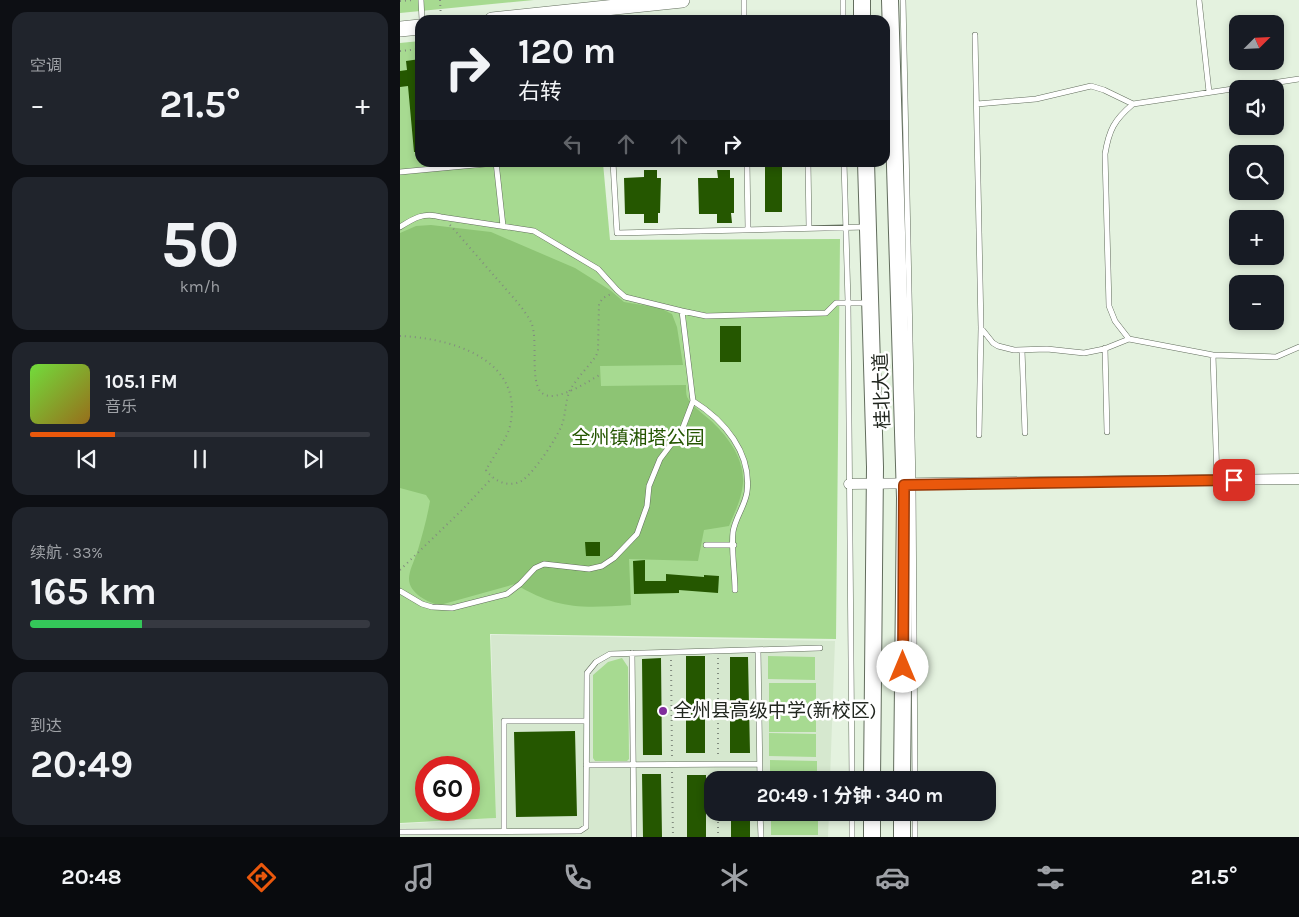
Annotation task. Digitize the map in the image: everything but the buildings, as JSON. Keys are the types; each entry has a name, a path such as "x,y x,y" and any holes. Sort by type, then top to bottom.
{"main road":[{"path":"586,15 605,14 682,0"},
{"path":"862,0 862,15"},
{"name":"桂北大道","path":"890,0 909,485 902,771"},
{"path":"400,29 415,28"},
{"name":"桂北大道","path":"866,167 874,485 872,771"},
{"path":"872,821 872,837"},
{"path":"902,821 902,837"}],"street":[{"path":"849,484 909,485 1299,479"}],"lane":[{"path":"421,0 422,15"},
{"path":"744,0 744,15"},
{"path":"843,0 844,15"},
{"path":"903,0 915,771"},
{"path":"1199,0 1209,92"},
{"path":"975,35 981,328 979,435"},
{"path":"1129,339 1115,320 1108,306 1105,154 1109,132 1121,114 1133,104 1299,79"},
{"path":"977,104 1036,99 1091,86 1133,104"},
{"path":"400,172 453,167"},
{"path":"496,167 503,226"},
{"path":"613,167 617,233 868,227"},
{"path":"746,167 748,230"},
{"path":"808,167 809,228"},
{"path":"844,167 848,304 852,771"},
{"path":"400,226 413,218 426,214 534,230 598,269 625,297 706,316 826,314 836,303 870,304"},
{"path":"400,591 422,604 432,607 452,608 507,594 520,584 535,568 544,564 589,569 598,568 607,563 637,534 647,506 649,486 660,459 682,430 693,401 682,310"},
{"path":"981,328 988,338 998,346 1022,350 1047,349 1080,353 1106,348 1129,339 1213,355 1276,356 1299,347"},
{"path":"1106,348 1107,432"},
{"path":"1022,350 1025,433"},
{"path":"1213,355 1218,480"},
{"path":"693,401 715,417 727,430 746,464 747,495 733,531 735,590"},
{"path":"706,546 734,545"},
{"path":"400,832 580,831 584,829 586,827 588,670 596,662 610,654 820,648"},
{"path":"758,650 759,771"},
{"path":"632,653 634,837"},
{"path":"504,831 504,721 586,721"},
{"path":"586,765 759,764"},
{"path":"760,821 761,837"},
{"path":"852,821 852,837"},
{"path":"915,821 915,837"}],"path":[{"path":"400,1 417,0"},
{"path":"440,0 441,15"},
{"path":"400,51 415,50"},
{"path":"443,218 511,295 531,323 535,338 534,358 538,388 542,393 550,396 570,391 601,374"},
{"path":"400,336 417,336 465,349 490,363 500,374 509,390 512,408 509,428 486,470 492,478 506,484 524,480 551,447 562,426 570,391 596,356 598,350 599,304 603,298 617,290"},
{"path":"400,570 492,478"},
{"path":"718,651 718,771"},
{"path":"671,652 673,837"},
{"path":"718,821 718,837"}],"shaded area":[{"name":"全州县高级中学(新校区)","path":"491,635 835,641 830,771 704,771 704,821 829,821 828,837 400,837 400,824 480,821 480,819 496,818"}],"green space":[{"path":"400,0 534,0 400,13"},
{"name":"全州镇湘塔公园","path":"415,42 415,167 603,167 610,240 840,239 836,639 490,634 496,818 480,819 480,756 415,756 415,821 438,821 400,823 400,43"},
{"path":"431,225 491,232 575,268 610,290 624,302 660,308 672,314 677,327 683,365 600,366 601,386 686,385 689,400 723,433 735,450 742,469 742,490 729,526 704,530 698,561 629,559 631,605 584,607 558,603 544,599 515,584 440,605 425,600 412,589 409,579 410,573 421,540 430,501 426,495 400,488 400,233 416,226"},
{"path":"768,656 815,657 815,680 768,679"},
{"path":"622,658 628,667 629,759 627,761 595,761 593,758 593,675 608,662"},
{"path":"769,683 816,683 816,706 769,706"},
{"path":"769,709 816,709 816,732 769,732"},
{"path":"769,733 816,734 816,757 769,756"},
{"path":"770,760 817,761 817,771 770,771"},
{"path":"771,821 818,821 818,835 771,835"}],"place":[{"name":"全州县高级中学(新校区)","path":"663,711"}],"route":[{"path":"903,667 904,485 1234,480"}]}
